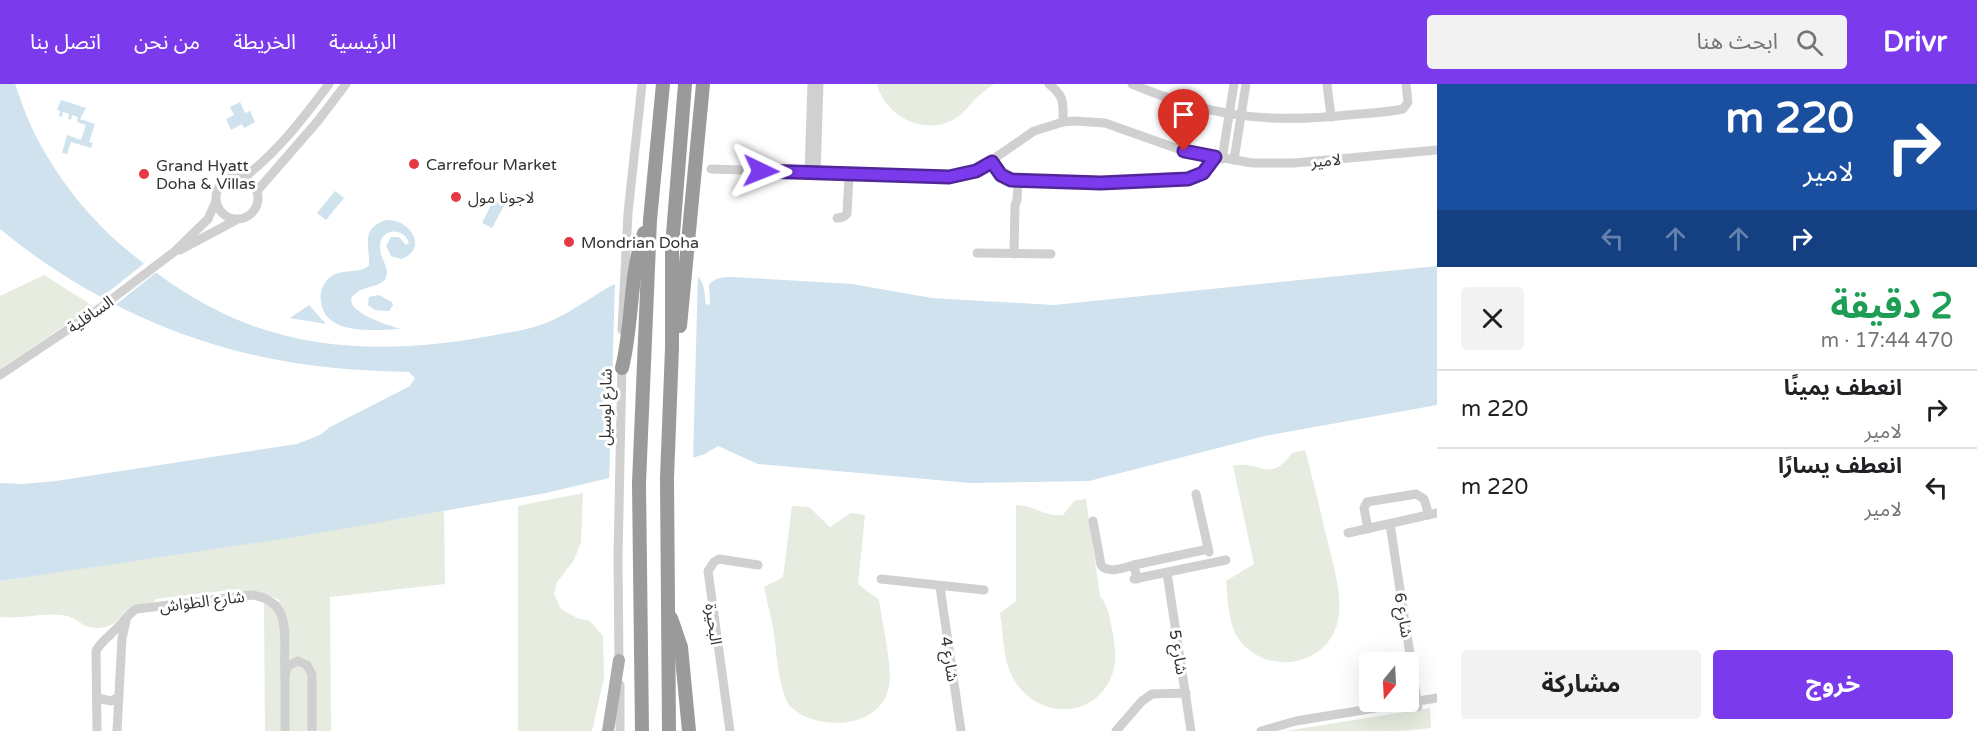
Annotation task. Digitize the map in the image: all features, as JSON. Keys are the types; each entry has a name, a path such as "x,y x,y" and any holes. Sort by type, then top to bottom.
{"highway":[{"path":"622,368 628,348 637,257 650,220 663,84"},
{"path":"669,731 667,478 672,348 672,247 685,84"},
{"path":"672,348 680,328 703,84"},
{"path":"637,257 642,731"},
{"path":"667,607 681,647 689,731"}],"main road":[{"path":"608,731 619,660"}],"street":[{"path":"243,178 261,165 329,84"},
{"path":"257,191 317,122 346,84"},
{"path":"637,257 628,213 642,84"},
{"path":"812,84 812,173"},
{"path":"812,173 819,84"},
{"path":"1048,84 1060,93 1063,100 1063,122"},
{"path":"1132,84 1207,110 1241,117 1283,120 1402,109 1408,103 1406,84"},
{"path":"1157,94 1161,84"},
{"path":"992,162 1001,175 1014,181 1101,183 1188,179 1203,173 1218,158 1234,84"},
{"path":"1234,160 1246,84"},
{"path":"1327,84 1331,117"},
{"name":"لامير","path":"711,169 949,177 976,171 1034,131 1063,122 1086,120 1105,123 1167,146 1252,163 1294,163 1437,150"},
{"path":"837,218 847,214 849,175"},
{"path":"232,177 243,178 252,183 257,191 256,207 248,216 238,219 221,212 216,201 217,190 223,182 232,177"},
{"path":"1014,181 1012,200 1015,205 1014,254"},
{"name":"السافلية","path":"1,375 100,308 174,252 213,213 216,201"},
{"name":"السافلية","path":"174,252 186,248 227,223 238,219"},
{"path":"977,253 1051,254"},
{"name":"شارع لوسيل","path":"620,731 622,368"},
{"path":"1196,494 1211,563"},
{"path":"1348,533 1368,529 1433,514 1424,499 1416,494 1367,502 1364,508 1368,529"},
{"path":"1094,521 1101,565 1108,570 1208,549"},
{"name":"شارع 6","path":"1390,524 1410,652"},
{"name":"البحيرة","path":"730,731 708,571 719,559 758,565"},
{"path":"1134,566 1136,579 1226,560"},
{"name":"شارع 5","path":"1167,573 1191,731"},
{"path":"881,579 984,590"},
{"name":"شارع 4","path":"939,587 961,731"},
{"name":"شارع الطواش","path":"96,698 96,651 102,642 136,609 243,596 261,596 269,599 285,623 285,731"},
{"path":"117,731 123,629 127,616"},
{"name":"شارع الطواش","path":"285,640 291,654 298,661 307,665 312,675 312,731"},
{"path":"102,642 113,644 122,658"},
{"path":"285,675 288,666 298,661"},
{"path":"1116,731 1142,700 1152,694 1186,693"},
{"path":"97,731 96,698 111,701 119,698"},
{"path":"1419,704 1437,698"},
{"path":"1419,704 1437,704"},
{"path":"1261,731 1307,719 1359,712"}],"shaded area":[{"path":"877,84 994,84 955,119 940,125 928,125 917,124 896,113 881,95"},
{"path":"44,275 93,306 0,369 0,296"},
{"path":"1305,450 1337,579 1338,620 1332,636 1321,649 1293,662 1277,662 1261,657 1247,648 1236,635 1230,616 1226,581 1254,564 1233,466 1277,468 1292,453"},
{"path":"583,493 581,542 574,560 557,582 554,594 561,609 577,618 590,621 603,636 604,678 592,731 518,731 518,506"},
{"path":"1086,499 1100,596 1107,609 1113,634 1115,665 1103,690 1092,701 1078,707 1063,709 1048,707 1034,701 1022,690 1012,676 1005,653 1000,613 1016,601 1016,505 1063,515 1074,501"},
{"path":"792,506 809,507 830,527 851,513 865,515 858,584 879,600 890,671 888,691 881,704 871,714 857,720 842,723 812,719 798,713 788,704 784,695 764,587 783,577"},
{"path":"444,511 445,584 330,597 331,731 265,731 264,604 281,601 267,594 242,592 239,589 156,599 154,602 131,607 113,624 97,628 86,626 61,615 0,617 0,581"},
{"path":"1430,708 1431,728 1402,731 1285,731 1405,712 1419,712 1419,710"}],"water":[{"path":"0,84 15,84 31,126 53,166 95,220 128,251 182,291 208,306 248,324 307,340 368,346 429,345 523,330 547,323 631,277 690,270 701,281 706,305 710,304 709,285 711,282 720,278 733,277 852,284 932,298 1054,305 1437,266 1437,405 1265,436 1089,481 970,483 758,464 718,446 705,454 689,459 546,493 301,536 0,581 0,483 23,484 56,481 297,444 320,435 330,427 410,386 415,378 409,372 309,365 215,345 176,332 102,298 33,254 0,229"},
{"path":"61,100 86,108 80,119 95,124 89,142 93,143 91,148 71,142 67,154 62,153 67,135 81,140 86,125 77,122 78,117 72,115 71,120 68,119 69,114 63,112 62,117 59,116 60,111 57,110"},
{"path":"240,102 245,113 250,111 255,122 244,128 242,124 231,130 226,119 234,115 230,107"},
{"path":"335,191 344,198 326,220 317,213"},
{"path":"495,197 506,202 492,228 482,223"},
{"path":"386,220 403,224 409,229 415,242 414,249 401,259 391,256 386,246 391,237 399,237 406,245 409,243 402,234 397,232 383,236 380,247 387,271 385,280 359,291 352,297 352,304 365,315 401,329 365,330 341,326 325,313 321,302 322,288 334,275 366,268 369,265 369,233"},
{"path":"379,295 392,302 393,305 389,311 375,310 368,305 369,297"},
{"path":"309,305 326,324 290,318"}],"pier":[{"path":"146,262 158,271 113,307 98,300"},
{"path":"680,266 698,271 693,461 609,483 615,282 631,274"}],"place":[{"name":"Carrefour Market","path":"414,164"},
{"name":"Grand Hyatt Doha & Villas","path":"144,174"},
{"name":"لاجونا مول","path":"456,197"},
{"name":"Mondrian Doha","path":"569,242"}],"route":[{"path":"761,171 930,178 949,177 976,171 992,162 1001,175 1011,180 1101,183 1162,181 1197,177 1208,168 1215,157 1184,151"}]}
